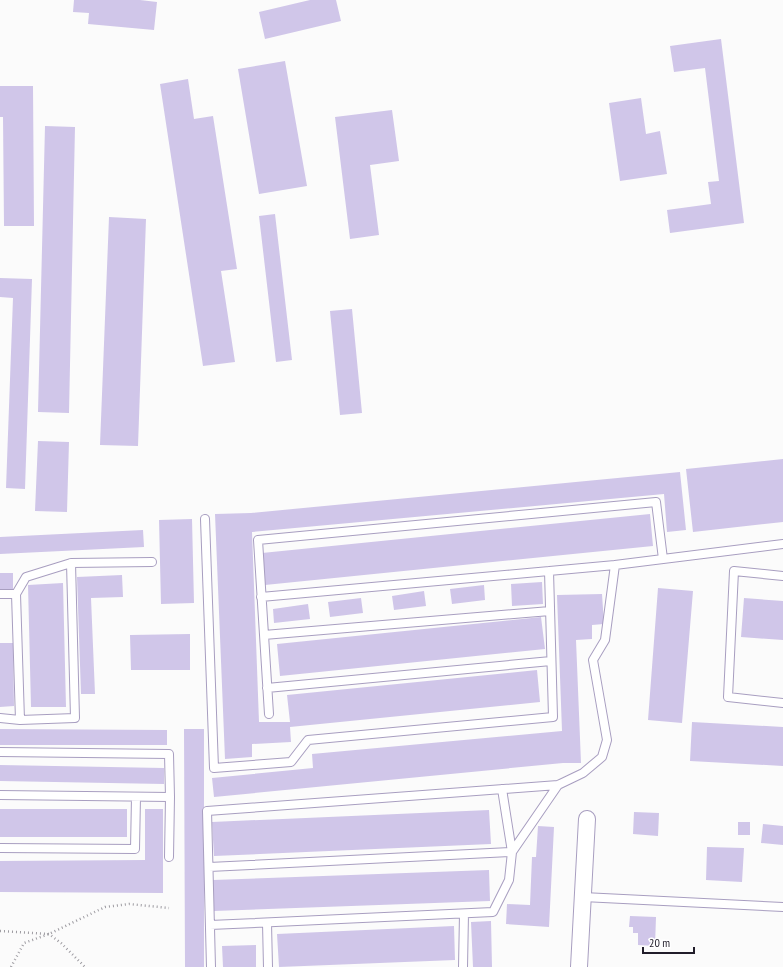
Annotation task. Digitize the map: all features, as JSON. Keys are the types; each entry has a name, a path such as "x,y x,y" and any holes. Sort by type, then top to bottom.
{"street":[{"path":"579,967 587,819"}],"lane":[{"path":"269,714 258,540 656,502 663,559"},
{"path":"206,519 214,768 290,762 308,740 553,717 549,571"},
{"path":"261,597 615,565 783,544"},
{"path":"20,720 16,594 26,577 71,563 152,562"},
{"path":"0,718 20,720 75,718 71,563"},
{"path":"211,967 207,811 558,785 583,773 602,757 607,740 593,660 605,640 615,565"},
{"path":"783,576 734,571 728,697 783,703"},
{"path":"0,594 16,594"},
{"path":"264,635 550,612"},
{"path":"267,688 551,661"},
{"path":"0,752 169,754 169,857"},
{"path":"512,852 558,785"},
{"path":"210,925 493,912 509,880 512,852 502,789"},
{"path":"0,795 170,797"},
{"path":"0,848 135,849 136,797"},
{"path":"209,867 512,852"},
{"path":"583,897 783,907"},
{"path":"463,967 464,914"},
{"path":"267,923 268,967"}],"path":[{"path":"12,967 24,944 49,934 105,907 129,904 170,908"},
{"path":"0,931 49,934 61,943 85,967"}],"building":[{"path":"74,0 140,0 157,2 154,30 88,24 89,13 73,12"},
{"path":"310,0 336,0 341,21 265,39 259,12"},
{"path":"721,39 744,223 670,233 667,210 711,204 708,182 719,181 705,68 674,72 670,46"},
{"path":"285,61 307,186 259,194 238,69"},
{"path":"188,79 194,119 213,116 237,269 221,271 235,362 203,366 160,84"},
{"path":"0,86 33,86 34,226 4,226 3,117 0,117"},
{"path":"641,98 646,134 660,131 667,174 620,181 609,103"},
{"path":"392,110 399,161 370,165 379,235 350,239 335,117"},
{"path":"45,126 75,127 69,413 38,412"},
{"path":"275,214 292,360 276,362 259,216"},
{"path":"109,217 146,219 138,446 100,445"},
{"path":"0,278 32,279 25,489 6,488 13,298 0,297"},
{"path":"352,309 362,413 340,415 330,311"},
{"path":"38,441 69,442 67,512 35,511"},
{"path":"783,459 783,522 693,532 686,469"},
{"path":"680,472 686,530 667,532 664,494 252,532 259,722 290,722 287,695 537,670 540,702 290,727 291,742 252,744 252,757 225,759 215,514 251,513"},
{"path":"650,514 653,546 265,585 262,553"},
{"path":"192,519 194,603 161,604 159,520"},
{"path":"143,530 144,547 0,554 0,537"},
{"path":"0,573 13,573 13,589 0,589"},
{"path":"122,575 123,597 91,598 95,694 81,694 77,577"},
{"path":"542,582 543,604 512,606 511,584"},
{"path":"63,583 66,707 31,707 28,585"},
{"path":"484,585 485,600 452,604 450,589"},
{"path":"658,588 693,591 682,723 648,720"},
{"path":"424,591 426,606 394,610 392,596"},
{"path":"602,594 604,624 592,625 592,639 576,640 581,763 563,763 214,797 212,778 313,768 312,754 562,731 557,595"},
{"path":"361,598 363,613 330,617 328,602"},
{"path":"744,598 783,601 783,640 741,637"},
{"path":"308,604 310,619 274,623 273,609"},
{"path":"541,617 545,649 280,676 277,644"},
{"path":"190,634 190,670 131,670 130,635"},
{"path":"0,643 13,643 14,706 0,707"},
{"path":"692,722 783,727 783,766 690,761"},
{"path":"0,729 167,730 167,745 0,745"},
{"path":"184,729 204,729 204,967 185,967"},
{"path":"0,765 164,768 164,784 0,781"},
{"path":"0,809 127,809 127,837 0,837"},
{"path":"145,809 163,809 163,893 0,892 0,861 145,860"},
{"path":"489,810 491,844 214,856 212,822"},
{"path":"634,812 659,813 658,836 633,834"},
{"path":"738,822 750,822 750,835 738,835"},
{"path":"763,824 783,826 783,845 761,843"},
{"path":"538,826 554,827 549,927 506,924 507,904 530,905 532,857 536,857"},
{"path":"707,847 744,848 742,882 706,880"},
{"path":"489,870 490,901 214,911 213,880"},
{"path":"630,916 656,917 655,946 638,945 638,933 633,933 633,927 629,927"},
{"path":"491,921 492,967 473,967 471,922"},
{"path":"454,926 455,960 279,967 277,934"},
{"path":"256,945 256,967 223,967 222,946"}]}
